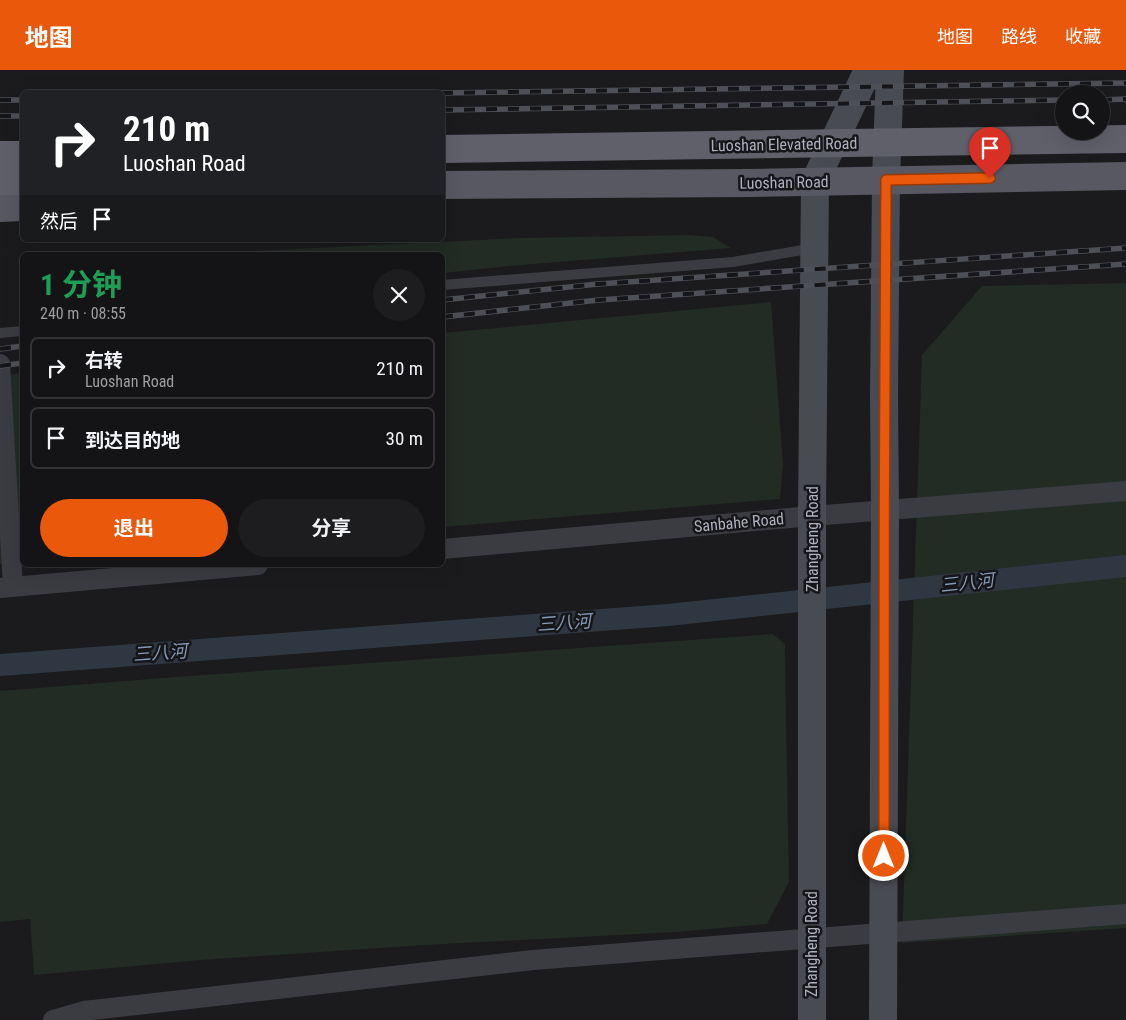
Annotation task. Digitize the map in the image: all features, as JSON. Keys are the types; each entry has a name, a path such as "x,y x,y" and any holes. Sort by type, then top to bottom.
{"highway":[{"name":"Luoshan Elevated Road","path":"445,149 1126,139"},
{"path":"0,155 20,155"},
{"path":"0,181 20,181"}],"main road":[{"name":"Zhangheng Road","path":"812,1020 812,516 815,181 868,70"},
{"path":"883,1020 884,396 886,180 890,70"},
{"name":"Luoshan Road","path":"445,185 1126,176"},
{"path":"0,208 20,207"}],"street":[{"path":"0,364 6,587 235,567"},
{"name":"Sanbahe Road","path":"449,549 812,516 1126,491"},
{"path":"53,1020 84,1012 533,960 1126,914"}],"lane":[{"path":"445,285 733,262 815,248"},
{"path":"0,333 20,331"}],"shaded area":[{"path":"690,235 713,237 731,248 445,273 445,252 229,252 445,242 518,238"},
{"path":"1126,283 1126,928 902,943 922,355 982,286"},
{"path":"771,302 783,464 780,499 445,527 445,333"},
{"path":"20,373 20,562 0,564 0,376"},
{"path":"773,634 785,644 789,882 767,924 676,932 425,945 201,960 34,975 30,919 0,922 0,691"}],"waterway":[{"name":"三八河","path":"0,665 668,615 1126,566"}],"railway":[{"path":"445,93 1126,83"},
{"path":"1110,100 1126,99"},
{"path":"0,100 20,100"},
{"path":"445,110 1055,100"},
{"path":"0,116 20,116"},
{"path":"445,300 598,284 1126,248"},
{"path":"445,317 599,300 1126,264"},
{"path":"0,349 20,346"},
{"path":"0,366 20,363"}],"route":[{"path":"884,856 886,180 990,178"}]}
